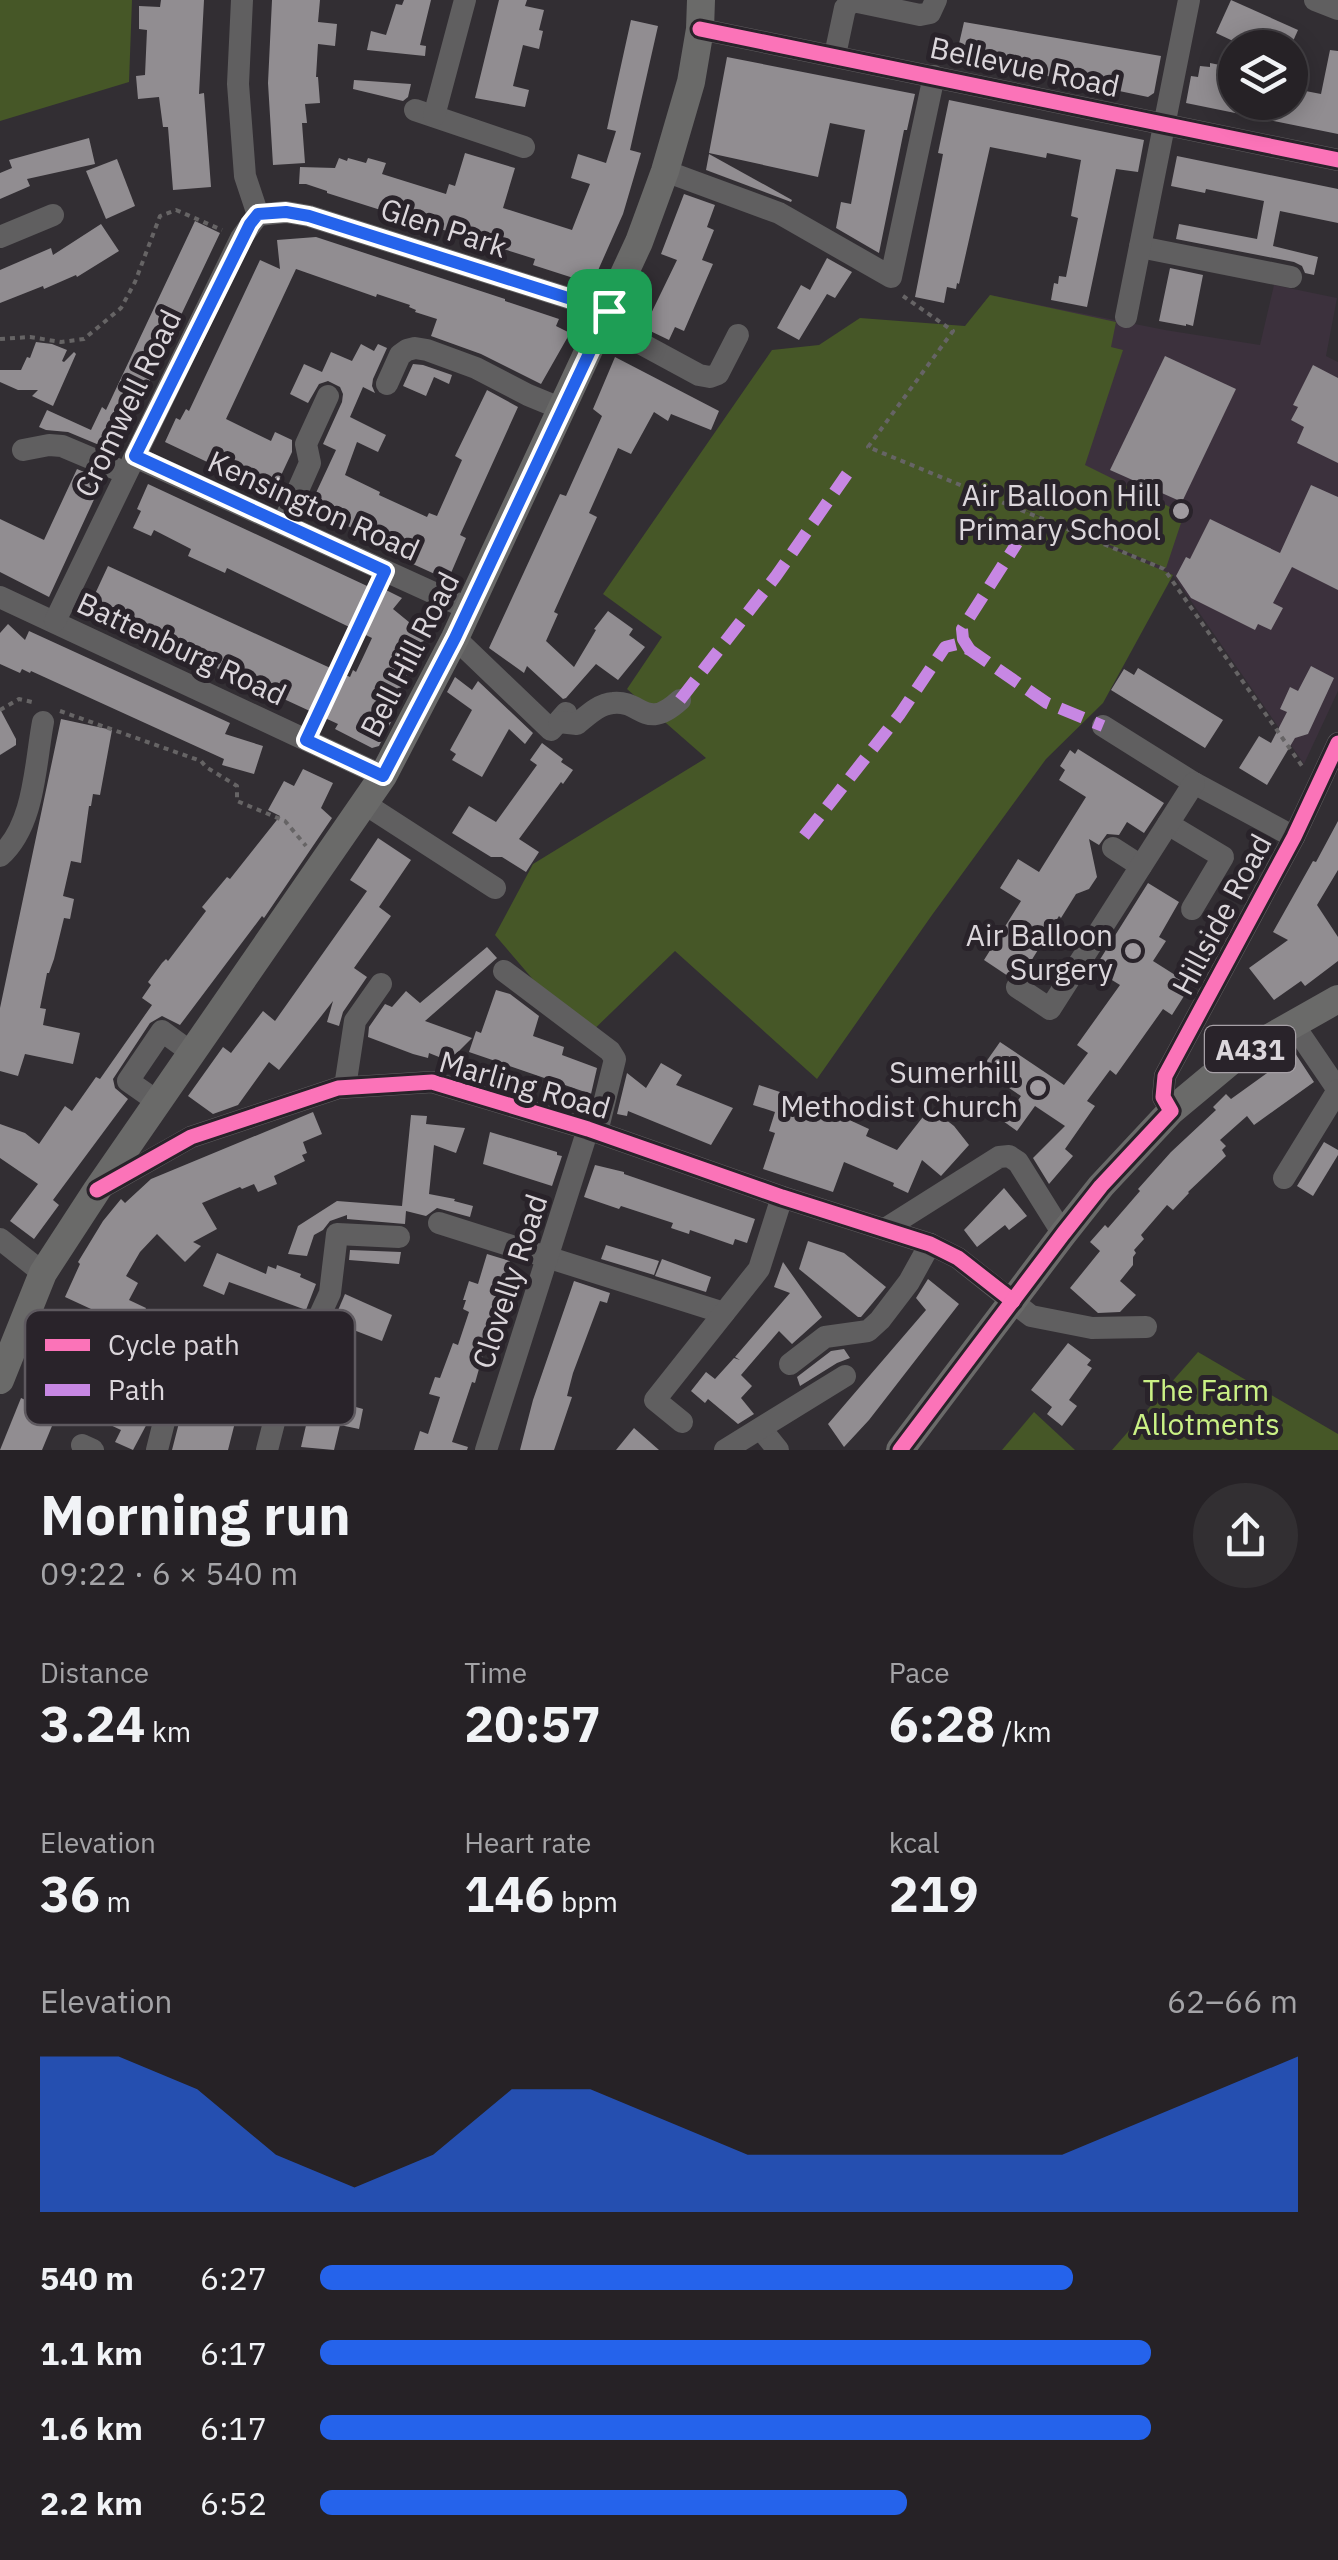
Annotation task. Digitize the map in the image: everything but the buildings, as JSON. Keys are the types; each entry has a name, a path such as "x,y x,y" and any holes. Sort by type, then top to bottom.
{"main road":[{"name":"Bell Hill Road","path":"28,1310 43,1273 98,1190 383,776 455,638 640,242 691,82 701,0"},
{"name":"A431","path":"900,1450 1062,1234 1171,1111 1237,1056 1338,999"},
{"name":"Bell Hill Road","path":"0,1380 25,1318"}],"street":[{"path":"242,0 238,84 246,176 258,214"},
{"path":"465,0 435,117 524,147"},
{"path":"835,55 846,8 853,1 920,14 930,13 936,0"},
{"path":"1126,317 1189,0"},
{"path":"1315,0 1338,9"},
{"name":"Bellevue Road","path":"700,29 1338,160"},
{"path":"665,171 779,213 891,277 934,76"},
{"name":"Glen Park","path":"258,214 286,212 309,216 606,317 700,375 718,374 738,335"},
{"name":"Cromwell Road","path":"55,621 241,238 258,214"},
{"path":"0,238 53,215"},
{"path":"1140,247 1291,277"},
{"path":"387,384 400,355 415,348 476,368 562,409"},
{"path":"283,524 310,463 306,444 328,396"},
{"name":"Kensington Road","path":"21,452 62,446 131,465 283,524 469,609"},
{"name":"Battenburg Road","path":"4,600 383,776"},
{"path":"455,638 551,730 562,717 578,724 597,708 616,702 647,714 666,712 680,700"},
{"path":"0,856 16,835 28,804 45,712"},
{"path":"1103,726 1194,783 1294,837"},
{"name":"Hillside Road","path":"1171,1111 1163,1098 1165,1076 1294,837 1338,743"},
{"path":"1017,987 1050,1009 1194,783"},
{"path":"365,804 495,888"},
{"path":"1168,824 1223,857 1192,909"},
{"path":"1113,848 1141,866"},
{"name":"Clovelly Road","path":"486,1450 615,1058 504,971"},
{"path":"345,1088 356,1021 382,984"},
{"path":"1284,1178 1338,1090 1293,1024"},
{"name":"Marling Road","path":"98,1190 191,1136 345,1088 432,1082 593,1131 930,1244 958,1258 1031,1316 1092,1328 1146,1326"},
{"path":"885,1229 999,1157 1009,1156 1018,1162 1062,1234"},
{"path":"682,1422 655,1400 759,1269 782,1196"},
{"path":"439,1223 724,1313"},
{"path":"322,1310 330,1293 337,1234 399,1237"},
{"path":"0,1239 43,1273"},
{"path":"790,1364 825,1337 868,1331 910,1282 930,1244"},
{"path":"725,1450 845,1376"},
{"path":"157,1450 163,1425"},
{"path":"267,1450 276,1425"},
{"path":"761,1430 778,1450"}],"path":[{"path":"0,339 84,339 121,308 136,282 160,216 176,210 222,230"},
{"path":"891,277 891,285 910,302 953,330 868,446 1164,570 1301,765 1319,784"},
{"path":"306,740 385,571"},
{"path":"0,710 19,698 45,712 202,760 206,767 237,786 237,801 285,821 323,865"}],"shaded area":[{"name":"Air Balloon Hill Primary School","path":"1274,285 1337,298 1326,356 1338,362 1338,691 1304,764 1173,575 877,447 990,295 1260,345"}],"green space":[{"path":"0,0 132,0 129,82 0,121"},
{"path":"990,295 1116,322 1111,347 1123,350 1085,465 1184,514 1166,568 1005,502 1173,575 1103,703 1046,759 817,1079 675,951 584,1039 495,935 533,864 706,758 627,689 662,637 603,594 772,350 819,345 860,318 965,326"},
{"name":"The Farm Allotments","path":"1198,1352 1338,1434 1338,1450 1112,1450"},
{"name":"The Farm Allotments","path":"1034,1412 1075,1450 1002,1450"}],"marked path":[{"path":"680,700 776,576 847,474"},
{"path":"970,650 962,629 1017,543"},
{"path":"804,836 900,714 945,647 957,644 970,650 1047,703 1103,726"}],"cycle path":[{"path":"700,29 1338,160"},
{"path":"900,1450 1101,1186 1171,1111 1163,1097 1165,1076 1294,837 1338,743"},
{"path":"97,1190 191,1137 338,1088 432,1082 588,1129 930,1244 958,1258 1013,1301"}],"place":[{"name":"Air Balloon Hill Primary School","path":"1181,511"},
{"name":"Air Balloon Surgery","path":"1133,951"},
{"name":"Sumerhill Methodist Church","path":"1038,1088"}],"route":[{"path":"286,212 309,216 609,311 455,638 383,776 306,740 385,571 135,456 250,224 258,214 286,212"}]}
